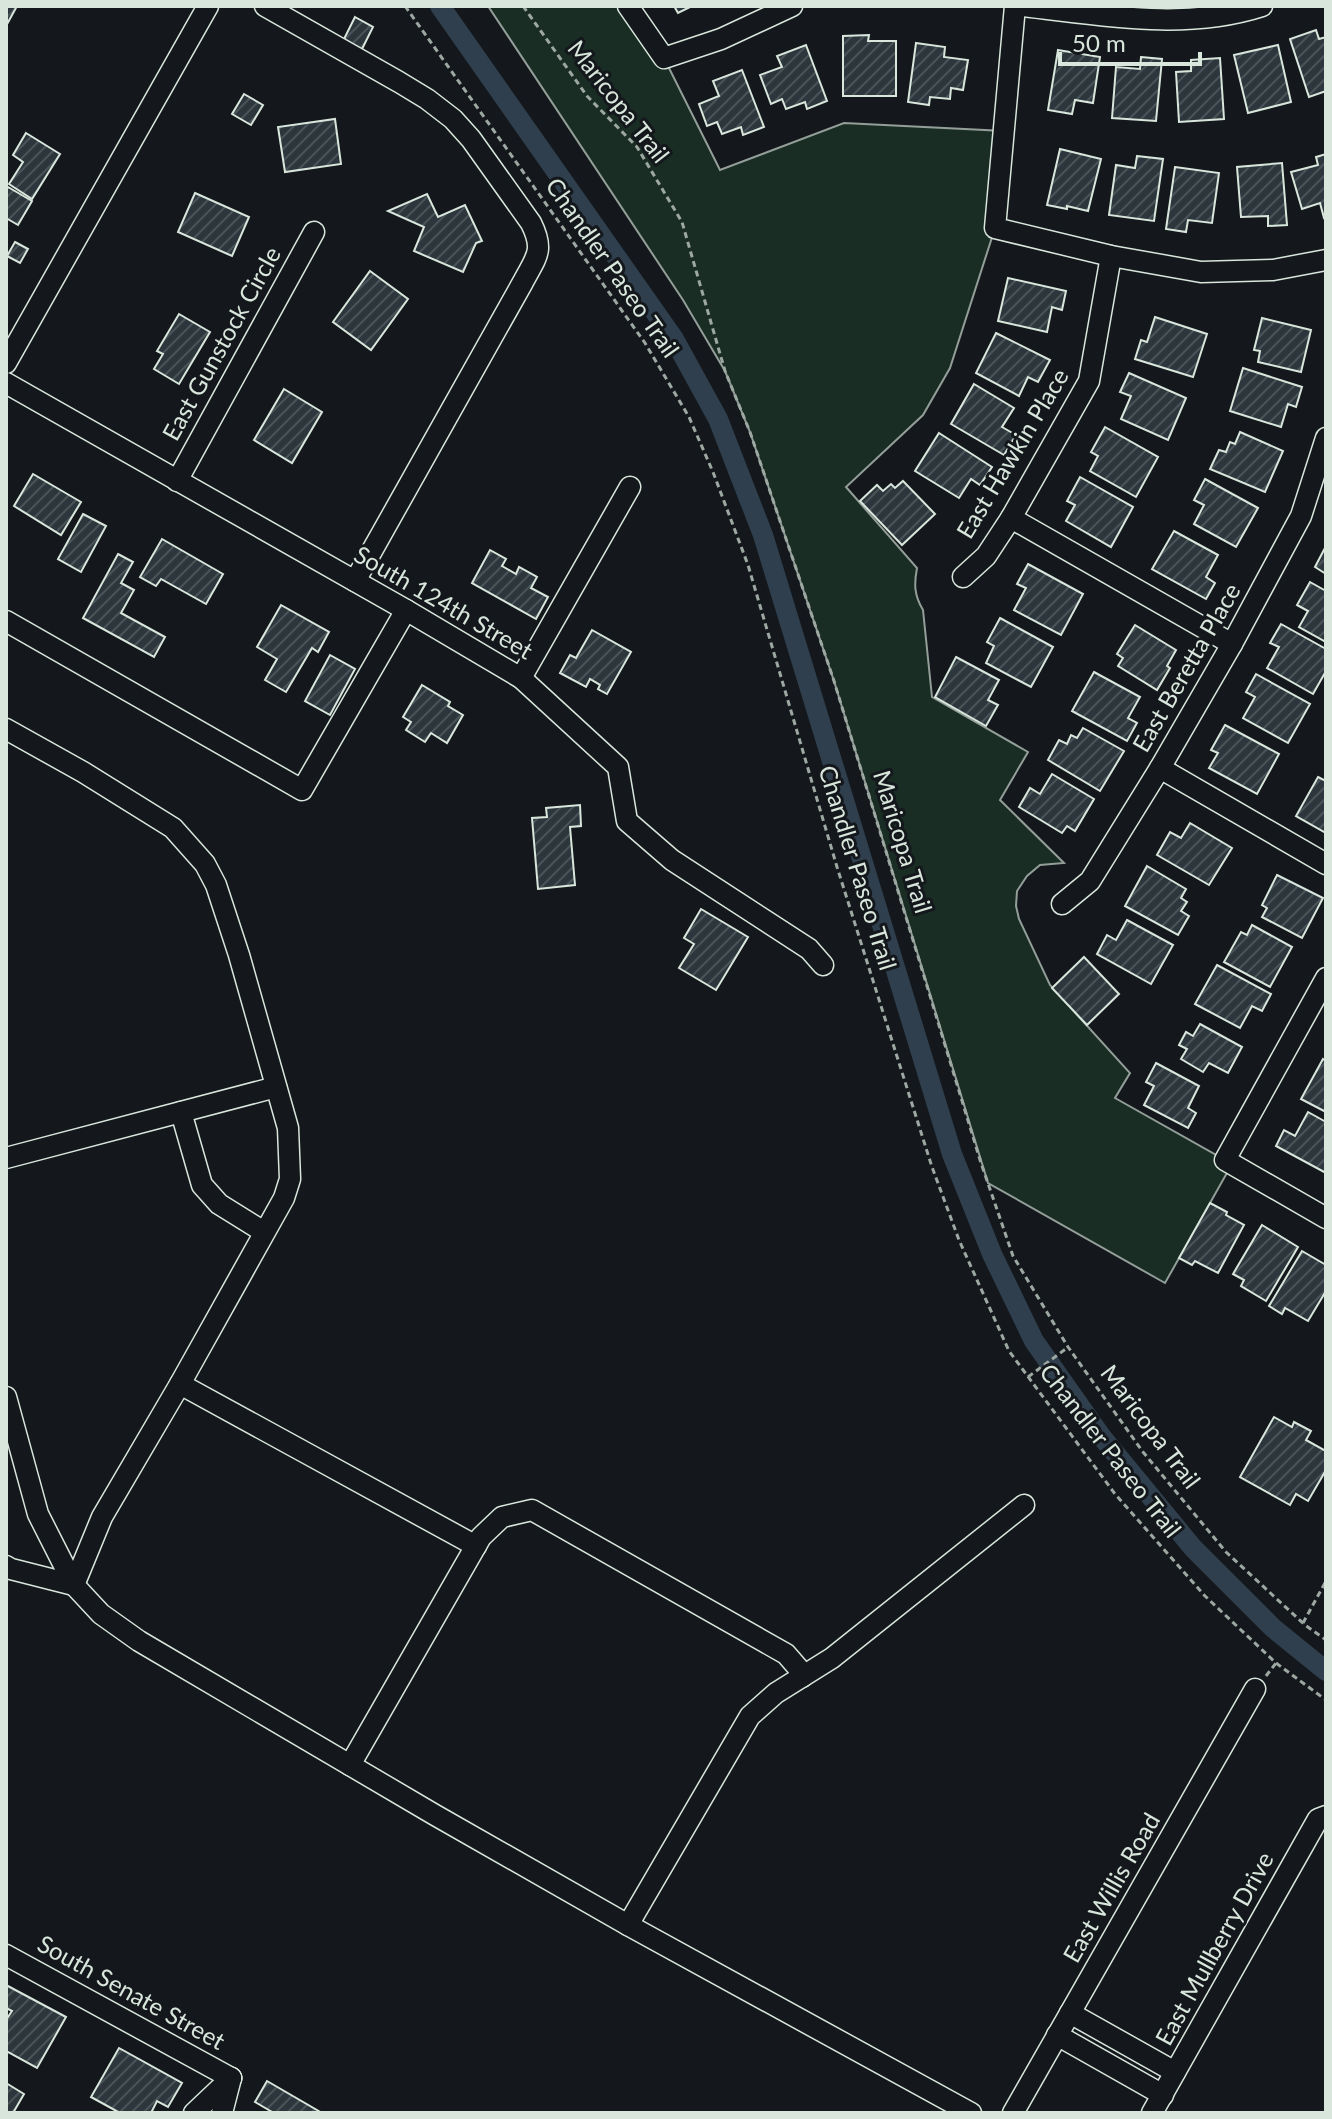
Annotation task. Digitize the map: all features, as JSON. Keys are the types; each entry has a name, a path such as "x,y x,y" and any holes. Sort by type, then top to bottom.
{"street":[{"path":"6,363 208,6"},
{"path":"265,6 399,82 453,119 471,139 539,238 539,251 523,282 355,581"},
{"path":"628,6 664,58 721,39 792,6"},
{"path":"1015,6 995,228 1111,256 1201,272 1273,270 1326,260"},
{"path":"1023,6 1154,20 1237,14 1262,6"},
{"name":"East Gunstock Circle","path":"177,481 314,232"},
{"name":"East Hawkin Place","path":"963,577 986,556 1011,518 1089,381 1111,256"},
{"name":"South 124th Street","path":"6,383 521,678 618,767 627,821 672,860 809,949 823,965"},
{"name":"East Beretta Place","path":"1062,904 1090,881 1232,644 1301,516 1326,438"},
{"path":"521,678 630,487"},
{"path":"1011,518 1232,644"},
{"path":"6,621 302,790 406,610"},
{"path":"6,729 173,828 205,864 216,885 239,955 288,1128 290,1179 284,1198 102,1517 74,1585"},
{"path":"1160,768 1326,864"},
{"path":"1326,978 1225,1160 1326,1218"},
{"path":"6,1158 276,1087"},
{"path":"181,1112 202,1185 219,1204 264,1232"},
{"path":"180,1384 476,1546"},
{"path":"6,1397 38,1514 74,1585 101,1614 139,1641 628,1925 971,2113"},
{"path":"628,1925 750,1716 776,1693 832,1658 1024,1505"},
{"path":"350,1765 481,1537 502,1517 532,1510 786,1654 802,1677"},
{"path":"6,1566 74,1585"},
{"name":"East Willis Road","path":"1013,2113 1255,1689"},
{"name":"East Mullberry Drive","path":"1152,2113 1318,1819 1326,1816"},
{"name":"South Senate Street","path":"6,1955 231,2078"},
{"path":"1070,2013 1175,2072"},
{"path":"1057,2035 1163,2095"},
{"path":"1118,2069 1130,2047"},
{"path":"194,2113 231,2078"},
{"path":"222,2113 231,2078"}],"path":[{"name":"Chandler Paseo Trail","path":"405,6 645,343 689,417 748,565 837,867 932,1167 959,1240 1009,1351 1115,1494 1205,1596 1276,1663 1326,1700"},
{"name":"Maricopa Trail","path":"523,6 587,96 637,147 682,222 725,371 750,432 834,681 981,1163 1013,1256 1068,1347 1143,1452 1226,1552 1303,1623 1326,1640"},
{"path":"1028,1377 1068,1347"},
{"path":"1303,1623 1326,1581"}],"green space":[{"path":"488,6 628,6 664,58 720,170 844,123 1004,131 995,228 950,368 923,415 846,487 917,568 916,589 923,610 932,697 1028,752 1000,800 1064,863 1040,865 1027,876 1017,891 1019,919 1050,985 1130,1073 1115,1098 1232,1164 1165,1283 988,1183 834,681 750,432 725,371 683,300"}],"building":[{"path":"6,6 17,6 6,26"},
{"path":"674,6 692,6 678,13"},
{"path":"355,17 373,27 361,51 343,41"},
{"path":"1316,30 1319,39 1326,37 1326,91 1309,97 1290,39"},
{"path":"869,35 868,41 896,41 896,96 843,96 843,36"},
{"path":"916,43 945,47 944,57 968,60 963,90 951,88 950,99 930,97 929,105 908,102"},
{"path":"806,45 827,101 807,109 805,102 786,109 782,99 771,104 760,75 782,67 777,56"},
{"path":"1278,45 1291,102 1248,113 1234,55"},
{"path":"1058,50 1100,57 1093,103 1075,100 1072,114 1048,110"},
{"path":"1141,57 1162,59 1156,121 1112,118 1116,67 1140,69"},
{"path":"1220,58 1224,119 1179,122 1176,72 1191,71 1191,60"},
{"path":"742,70 764,127 743,135 741,127 722,134 717,122 707,126 699,104 719,96 713,81"},
{"path":"244,94 263,105 251,125 232,114"},
{"path":"335,119 341,164 285,172 278,127"},
{"path":"26,133 60,154 32,199 9,184 23,162 13,155"},
{"path":"1060,149 1101,159 1088,211 1047,205"},
{"path":"1326,154 1324,218 1320,203 1302,209 1291,172 1318,165 1316,157"},
{"path":"1137,156 1163,159 1154,221 1109,215 1116,165 1135,168"},
{"path":"1282,163 1287,225 1268,226 1268,216 1241,217 1237,167"},
{"path":"1175,167 1219,173 1212,223 1188,220 1186,232 1166,229"},
{"path":"8,187 32,201 18,225 6,218"},
{"path":"195,193 249,217 232,256 178,232"},
{"path":"427,194 438,217 465,205 482,241 476,243 463,272 414,251 424,227 388,211"},
{"path":"15,242 28,249 20,263 7,256"},
{"path":"370,271 408,299 371,350 333,322"},
{"path":"1008,278 1066,291 1062,310 1052,307 1047,332 998,321"},
{"path":"179,314 210,332 179,384 154,369 163,354 157,351"},
{"path":"1155,317 1207,334 1193,377 1135,359 1141,340 1147,342"},
{"path":"1262,318 1311,330 1301,372 1258,362 1260,351 1254,350"},
{"path":"996,333 1050,360 1038,382 1028,377 1019,396 976,373"},
{"path":"1243,368 1302,387 1296,407 1288,404 1281,427 1230,411"},
{"path":"1129,373 1186,398 1168,440 1121,419 1131,396 1120,392"},
{"path":"974,384 1014,408 1002,427 1016,435 1004,455 951,424"},
{"path":"284,389 322,412 292,463 254,440"},
{"path":"1105,427 1158,457 1136,497 1090,471 1098,456 1091,452"},
{"path":"1240,432 1283,451 1265,492 1210,469 1219,450 1226,452 1230,442 1235,444"},
{"path":"939,433 992,467 980,485 971,479 959,498 915,471"},
{"path":"33,474 81,502 61,535 14,506"},
{"path":"1080,477 1133,507 1111,547 1066,521 1075,505 1067,501"},
{"path":"1205,479 1258,508 1236,547 1194,524 1204,505 1194,500"},
{"path":"903,481 935,514 902,545 860,501 877,485 883,491 891,484 895,488"},
{"path":"83,514 106,526 81,572 58,559"},
{"path":"1174,531 1218,555 1206,577 1215,583 1206,599 1152,569"},
{"path":"162,539 223,574 206,604 161,579 156,586 140,577"},
{"path":"1326,546 1326,574 1315,567"},
{"path":"490,550 506,559 502,566 516,574 519,567 537,577 531,588 548,597 536,619 472,583"},
{"path":"118,554 133,562 121,583 134,590 121,613 165,637 154,657 83,618"},
{"path":"1028,564 1083,594 1061,635 1014,610 1026,588 1017,584"},
{"path":"1310,582 1326,591 1326,642 1299,627 1308,611 1297,605"},
{"path":"281,605 329,632 318,652 312,648 286,692 265,680 277,659 257,647"},
{"path":"1000,618 1053,647 1031,687 986,663 994,646 987,642"},
{"path":"1281,624 1326,649 1326,671 1313,694 1267,668 1279,647 1270,643"},
{"path":"1135,625 1176,650 1157,690 1118,666 1123,658 1117,654"},
{"path":"592,630 631,652 607,694 590,679 586,687 560,673 570,655 576,658"},
{"path":"330,655 355,669 330,715 305,701"},
{"path":"956,657 999,680 988,700 998,705 986,726 935,697"},
{"path":"1094,672 1140,697 1128,718 1137,723 1127,741 1072,711"},
{"path":"1256,674 1310,704 1288,743 1243,718 1255,697 1246,692"},
{"path":"422,685 450,702 448,706 463,715 447,743 431,733 425,742 406,730 411,722 403,717"},
{"path":"1225,725 1279,754 1257,794 1209,768 1218,753 1211,750"},
{"path":"1083,728 1124,751 1100,791 1048,760 1059,740 1067,744 1071,735 1077,738"},
{"path":"1052,774 1094,799 1075,831 1067,826 1062,833 1019,807 1030,788 1040,794"},
{"path":"1318,777 1326,781 1326,833 1296,816"},
{"path":"580,805 581,826 570,827 575,885 538,889 532,818 547,817 546,808"},
{"path":"1190,823 1232,848 1209,885 1157,855 1170,832 1181,838"},
{"path":"1147,866 1186,889 1181,898 1187,902 1181,911 1189,916 1178,935 1125,906"},
{"path":"1277,875 1323,898 1302,938 1262,917 1267,908 1262,905"},
{"path":"701,909 748,937 716,990 679,968 694,944 684,938"},
{"path":"1127,920 1173,945 1151,984 1097,954 1107,935 1116,940"},
{"path":"1252,925 1292,947 1270,987 1224,962 1241,932 1247,935"},
{"path":"1084,957 1119,994 1087,1025 1052,988"},
{"path":"1217,965 1271,994 1262,1011 1252,1006 1240,1028 1195,1004"},
{"path":"1200,1024 1242,1047 1228,1073 1209,1063 1203,1072 1181,1059 1187,1049 1179,1045 1186,1032 1193,1036"},
{"path":"1323,1059 1326,1061 1326,1112 1301,1099"},
{"path":"1156,1063 1199,1086 1188,1108 1196,1113 1188,1128 1144,1105 1154,1086 1146,1082"},
{"path":"1308,1112 1326,1122 1326,1173 1276,1146 1284,1130 1295,1136"},
{"path":"1210,1203 1244,1225 1218,1273 1195,1261 1192,1265 1179,1258"},
{"path":"1262,1225 1298,1247 1266,1301 1241,1286 1244,1280 1233,1274"},
{"path":"1302,1251 1326,1265 1326,1291 1308,1321 1285,1308 1282,1314 1269,1306"},
{"path":"1274,1417 1292,1427 1294,1422 1311,1431 1306,1440 1326,1451 1326,1470 1308,1501 1296,1494 1290,1505 1240,1477"},
{"path":"6,1985 66,2017 37,2068 6,2051 6,2020 12,2011 6,2008"},
{"path":"119,2048 182,2083 168,2107 157,2101 151,2113 120,2113 91,2097"},
{"path":"267,2081 322,2113 274,2113 255,2102"},
{"path":"6,2083 24,2094 13,2113 6,2113"}],"waterway":[{"path":"440,6 674,339 718,419 763,535 952,1154 992,1254 1034,1341 1101,1436 1193,1548 1273,1628 1326,1671"}]}
